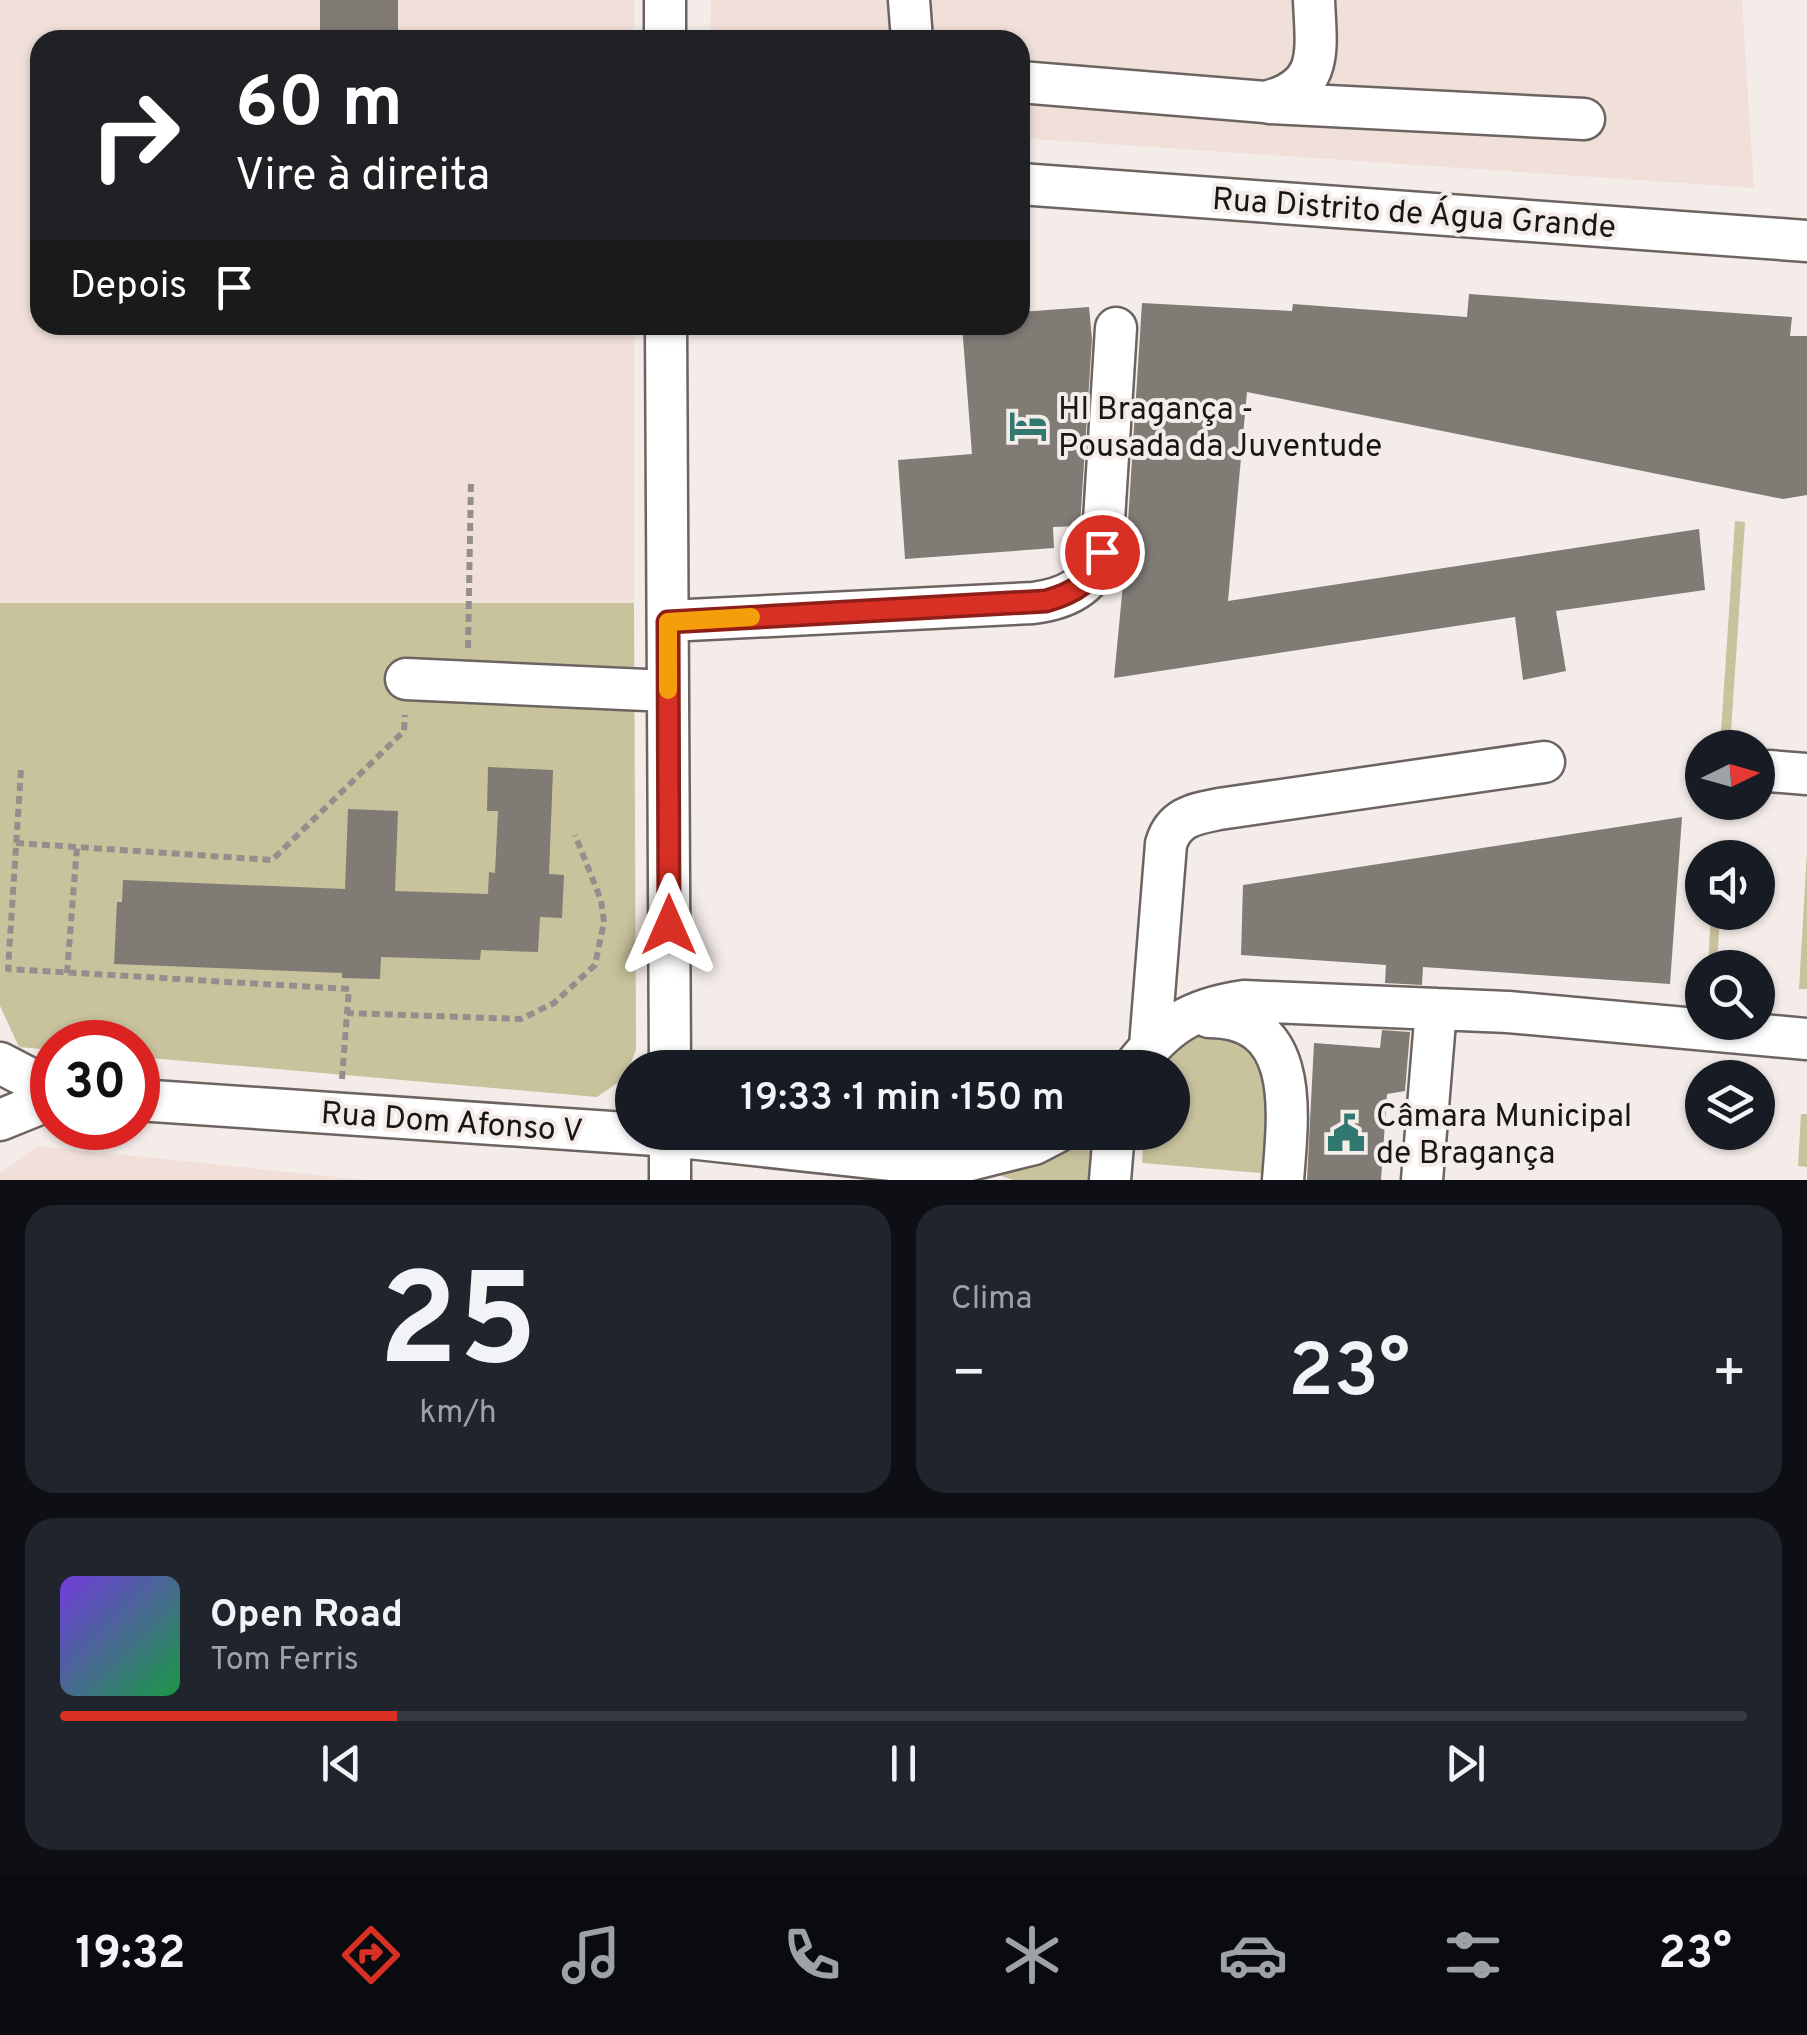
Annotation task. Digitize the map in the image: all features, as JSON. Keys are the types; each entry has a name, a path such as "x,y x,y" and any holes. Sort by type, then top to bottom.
{"street":[{"path":"665,0 665,30"},
{"path":"910,0 912,30"},
{"path":"1265,102 1297,91 1313,68 1314,0"},
{"path":"1030,83 1265,102 1584,119"},
{"name":"Rua Distrito de Água Grande","path":"1030,185 1807,241"},
{"path":"668,622 1032,603 1072,592 1092,577 1102,552 1116,328"},
{"path":"666,335 670,1050"},
{"path":"406,679 668,690"},
{"path":"1142,1050 1166,844 1170,829 1178,822 1219,809 1544,762"},
{"path":"1149,1050 1186,1017 1214,1006 1244,1002 1436,1008 1807,1039"},
{"path":"1422,1180 1436,1008"},
{"path":"1186,1017 1240,1019 1268,1039 1285,1078 1288,1116 1282,1180"},
{"path":"0,1063 30,1079"},
{"name":"Rua Dom Afonso V","path":"160,1102 615,1131"},
{"path":"0,1120 30,1108"},
{"path":"670,1150 670,1180"},
{"name":"Rua Dom Afonso V","path":"789,1150 960,1173 1019,1150"},
{"path":"1110,1180 1112,1150"}],"path":[{"path":"467,682 472,479"},
{"path":"16,843 272,860 404,730 406,679"},
{"path":"21,770 8,969 350,989 339,1114"},
{"path":"347,1013 521,1019 554,1003 594,965 604,922 601,900 575,835"},
{"path":"68,972 77,848"}],"shaded area":[{"path":"0,0 634,0 634,30 30,30 30,335 634,335 634,603 0,603"},
{"path":"711,0 1742,0 1754,188 1030,139 1030,30 710,30"},
{"path":"1735,521 1745,522 1731,730 1721,730"},
{"path":"0,603 634,603 636,1049 615,1050 615,1085 597,1097 160,1059 160,1020 30,1020 30,1048 19,1047 0,1006"},
{"path":"1807,851 1807,989 1799,989"},
{"path":"1710,930 1719,930 1718,950 1709,950"},
{"path":"1208,1027 1262,1051 1273,1174 1142,1163 1143,1150 1190,1150 1190,1050 1175,1050"},
{"path":"1801,1114 1807,1114 1807,1167 1798,1166"},
{"path":"32,1150 77,1150 366,1180 0,1180 0,1173"},
{"path":"1058,1150 1098,1150 1101,1180 1013,1180 996,1174"}],"building":[{"path":"320,0 398,0 398,30 320,30"},
{"path":"1469,294 1792,317 1790,336 1807,336 1807,495 1783,499 1247,392 1228,601 1699,529 1705,590 1556,611 1566,671 1523,680 1515,617 1114,678 1142,303 1292,311 1293,304 1467,317"},
{"name":"HI Bragança - Pousada da Juventude","path":"1089,307 1092,339 1080,526 1053,527 1054,548 905,559 898,460 972,454 963,335 1030,335 1030,311"},
{"path":"488,767 553,770 549,874 564,875 562,918 540,917 538,952 481,950 480,960 381,957 380,979 342,978 342,973 114,964 117,902 122,902 123,880 345,889 348,809 398,811 395,891 488,894 489,872 495,873 498,811 487,811"},
{"path":"1682,817 1670,984 1423,967 1422,985 1385,983 1386,965 1241,955 1243,885"},
{"name":"Câmara Municipal de Bragança","path":"1382,1030 1410,1032 1405,1091 1387,1094 1381,1180 1307,1180 1314,1043 1380,1048"}],"slow traffic":[{"path":"668,690 668,622 751,617"}],"place":[{"name":"HI Bragança - Pousada da Juventude","path":"1028,426"},
{"name":"Câmara Municipal de Bragança","path":"1346,1133"}],"route":[{"path":"669,925 668,622 1046,601 1072,592 1092,577 1102,552"}]}
